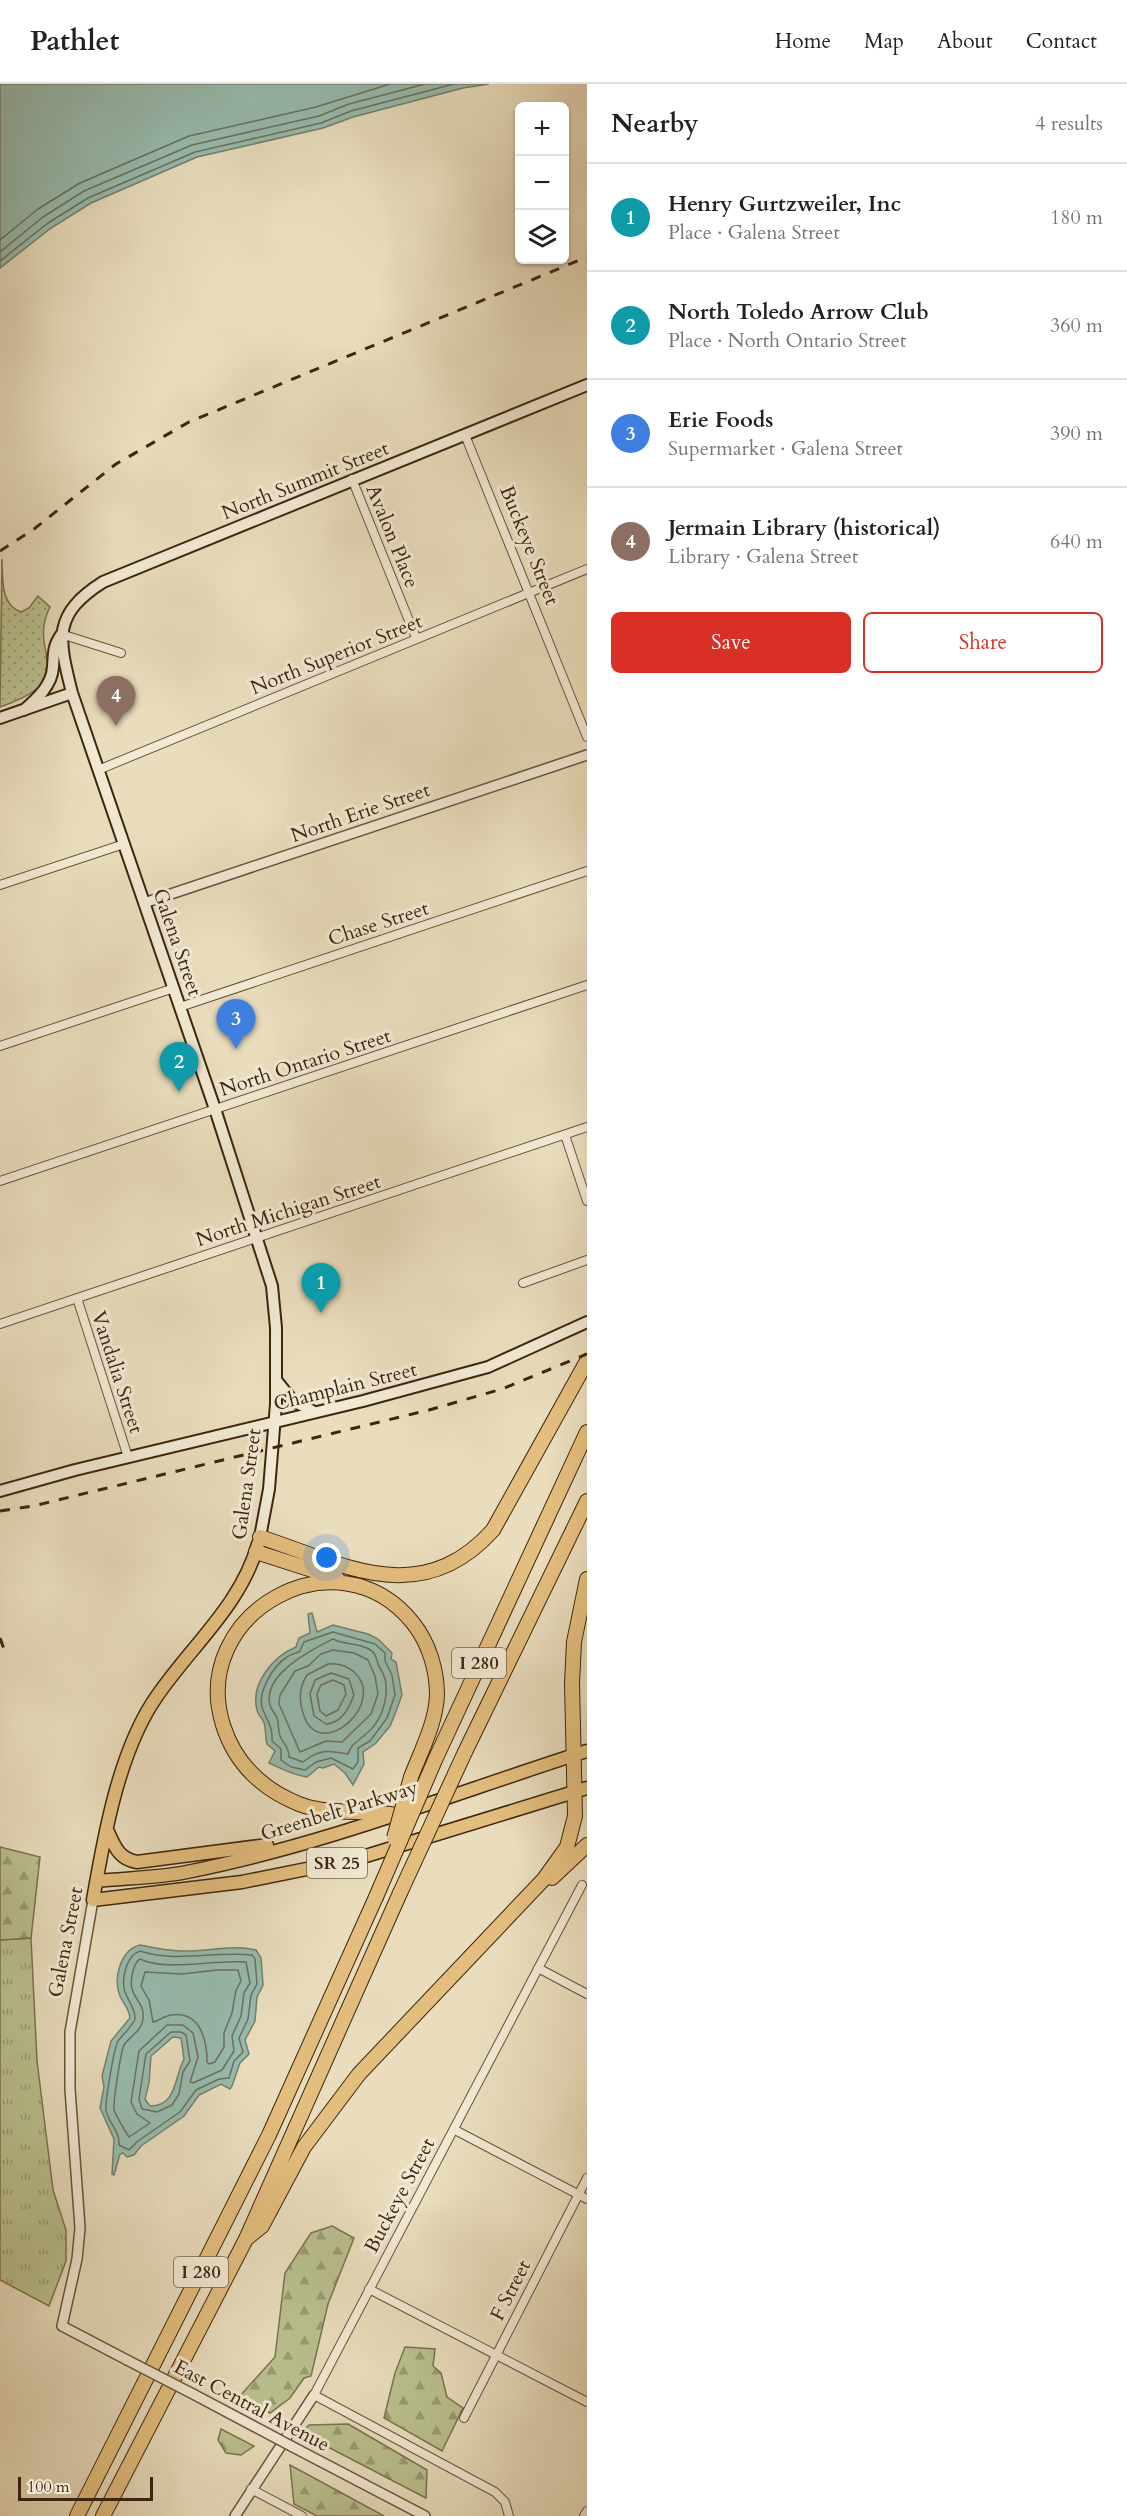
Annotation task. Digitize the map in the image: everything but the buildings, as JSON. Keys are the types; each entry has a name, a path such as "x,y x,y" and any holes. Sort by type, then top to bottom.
{"highway":[{"path":"260,1537 366,1573 391,1576 411,1575 445,1567 477,1548 494,1530 587,1361"},
{"name":"I 280","path":"77,2516 269,2135 435,1760 587,1432"},
{"name":"I 280","path":"103,2516 246,2239 465,1752 587,1501"},
{"path":"256,1552 352,1583 385,1598 409,1618 422,1636 433,1664 437,1696 434,1710 411,1777 376,1897"},
{"path":"246,2239 262,2226 304,2147 328,2113 388,2044 544,1879 567,1847 580,1790 581,1753 572,1694 574,1642 587,1578"},
{"path":"352,1583 325,1581 297,1587 274,1599 250,1617 236,1632 222,1665 218,1682 222,1721 234,1752 243,1765 265,1786 278,1794 316,1809 374,1811 397,1815"},
{"path":"500,1927 587,1845"}],"main road":[{"name":"North Summit Street","path":"24,710 41,694 51,677 52,649 61,634 66,617 75,603 103,582 587,385"},
{"name":"Galena Street","path":"61,634 61,650 72,693 215,1109 275,1299 277,1381 275,1422 269,1489 256,1552 245,1577 220,1617 171,1677 144,1716 125,1761 93,1900"},
{"path":"0,718 72,693"},
{"name":"Champlain Street","path":"0,1491 488,1367 587,1322"},
{"path":"277,1381 292,1400 315,1412"},
{"name":"Greenbelt Parkway","path":"97,1881 186,1873 342,1833 512,1774 581,1753"},
{"name":"SR 25","path":"93,1900 242,1882 356,1859 580,1790"},
{"path":"108,1832 119,1854 128,1861 137,1862 209,1854 342,1833"}],"street":[{"name":"Buckeye Street","path":"465,435 531,593 587,737"},
{"name":"Avalon Place","path":"352,479 417,638"},
{"name":"North Superior Street","path":"98,770 587,569"},
{"path":"61,634 121,653"},
{"name":"North Erie Street","path":"144,903 587,755"},
{"path":"0,885 124,844"},
{"name":"Chase Street","path":"180,1007 587,871"},
{"name":"North Ontario Street","path":"0,1181 587,985"},
{"path":"0,1046 174,988"},
{"name":"North Michigan Street","path":"0,1324 587,1128"},
{"path":"565,1135 587,1201"},
{"path":"523,1283 587,1260"},
{"name":"Vandalia Street","path":"77,1298 128,1457"},
{"name":"Buckeye Street","path":"235,2516 314,2396 582,1885"},
{"name":"Galena Street","path":"62,2326 77,2259 80,2228 70,2089 70,2032 93,1900"},
{"path":"538,1968 587,1994"},
{"path":"455,2130 587,2199"},
{"name":"F Street","path":"464,2418 587,2178"},
{"path":"369,2289 587,2402"},
{"name":"East Central Avenue","path":"62,2326 424,2516"},
{"name":"East Central Avenue","path":"314,2396 499,2495 505,2502 509,2516"},
{"path":"251,2489 302,2516"},
{"path":"584,2516 587,2511"}],"green space":[{"path":"2,559 4,590 9,603 14,608 21,612 29,608 38,596 50,607 44,624 47,675 41,686 26,696 0,707"},
{"path":"0,1847 40,1857 31,1938 0,1940"},
{"path":"31,1938 37,2061 53,2190 66,2230 66,2261 49,2306 0,2280 0,1940"},
{"path":"332,2226 354,2238 328,2304 311,2376 304,2378 290,2398 270,2413 239,2397 275,2357 285,2273 311,2233"},
{"path":"405,2347 435,2349 433,2366 441,2373 447,2397 463,2408 442,2451 384,2418 395,2373"},
{"path":"348,2424 427,2470 426,2498 301,2433 309,2425"},
{"path":"221,2429 254,2446 241,2455 226,2453 218,2440"},
{"path":"290,2465 384,2516 317,2516 294,2504"}],"water":[{"path":"0,84 489,84 463,88 353,117 323,128 197,157 91,203 51,228 0,268"},
{"path":"312,1613 317,1632 333,1625 368,1634 378,1639 392,1653 391,1659 396,1662 402,1695 390,1726 375,1744 363,1752 364,1764 353,1785 345,1773 334,1764 319,1767 307,1777 269,1763 275,1751 267,1744 265,1725 257,1710 257,1690 260,1681 272,1664 296,1647 299,1638 310,1633 308,1614"},
{"path":"140,1945 176,1951 228,1948 256,1950 261,1958 263,1985 257,1997 255,2021 245,2040 249,2054 240,2063 230,2089 221,2084 199,2095 184,2116 141,2146 134,2155 127,2157 123,2153 120,2154 114,2175 112,2174 114,2139 100,2108 104,2087 102,2076 111,2041 130,2018 120,1996 117,1982 123,1959 133,1948","holes":["173,2037 181,2038 184,2059 173,2090 165,2101 159,2105 150,2106 145,2099 151,2056"]}],"railway":[{"path":"0,551 34,529 116,464 189,422 587,257"},
{"path":"0,1511 33,1506 429,1410 502,1389 587,1354"},
{"path":"0,1638 4,1649"}],"place":[{"name":"Jermain Library (historical)","path":"116,726"},
{"name":"Erie Foods","path":"236,1049"},
{"name":"North Toledo Arrow Club","path":"179,1092"},
{"name":"Henry Gurtzweiler, Inc","path":"321,1313"}]}
